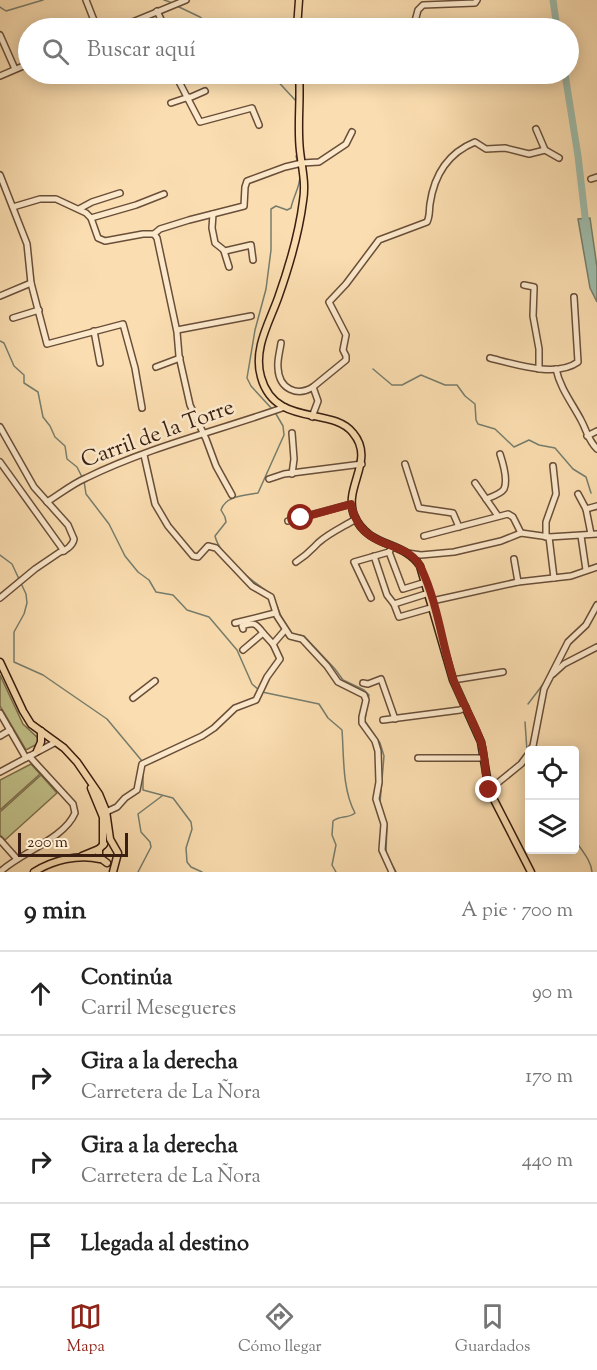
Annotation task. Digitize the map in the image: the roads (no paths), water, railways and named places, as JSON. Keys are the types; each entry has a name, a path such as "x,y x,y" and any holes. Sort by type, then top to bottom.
{"main road":[{"path":"298,18 299,0"},
{"path":"299,84 299,164 305,180 303,201 294,246 278,299 265,330 259,360 264,386 269,394 285,407 312,417 334,421 353,432 362,448 362,464 351,504 356,519 369,537 391,549 414,557 420,566 433,604 453,680 481,742 489,790 531,872"},
{"path":"0,662 31,724 66,750 94,793 104,813 110,839 118,853 111,872"},
{"path":"32,755 41,742 41,731"},
{"path":"100,859 98,854 101,847 104,813"},
{"path":"34,872 108,844 116,848"},
{"path":"78,857 100,859 107,863 111,872"},
{"path":"107,863 116,859"}],"street":[{"path":"86,0 94,18"},
{"path":"141,18 186,0"},
{"path":"416,18 418,10 423,5 467,4 475,3 477,0"},
{"path":"157,11 160,18"},
{"path":"0,35 15,69"},
{"path":"0,76 18,68"},
{"path":"180,84 189,97 200,122 252,108 259,125"},
{"path":"171,103 205,91"},
{"path":"536,129 545,150 559,158"},
{"path":"13,207 48,198 56,199 79,209 91,218 98,238 102,241 154,234 160,229 189,219 244,206 247,181 299,164 319,162 346,144 352,132"},
{"path":"281,343 278,369 286,387 296,392 307,391 346,360 343,350 346,335 329,302 346,284 379,240 427,222 430,217 430,204 438,172 447,161 457,152 475,142 486,149 505,148 529,154 545,150"},
{"path":"0,175 27,244 31,283 47,344 123,324 135,368 142,408"},
{"path":"79,209 120,193"},
{"path":"91,218 164,194"},
{"path":"213,214 213,240 224,250 229,267"},
{"path":"154,234 157,238 177,330 180,358 190,405 216,466 232,495"},
{"path":"224,250 251,245 254,260"},
{"path":"0,296 31,283"},
{"path":"524,285 534,287 533,316 539,349 539,369"},
{"path":"490,358 539,369 556,369 575,365 578,362 574,297"},
{"path":"13,318 39,310"},
{"path":"177,330 251,316"},
{"path":"94,331 100,363"},
{"path":"156,367 180,358"},
{"path":"556,369 559,383 582,423 588,440 597,449"},
{"path":"312,417 318,401 313,387"},
{"name":"Carril de la Torre","path":"47,502 83,479 203,432 285,407"},
{"path":"0,427 34,487 68,525 74,536 73,544 35,569 0,598"},
{"path":"587,436 597,431"},
{"path":"292,433 294,459 292,474"},
{"path":"486,500 502,492 504,488 504,468 500,454"},
{"path":"144,455 155,504 168,526 190,554 196,558 208,546 213,546 252,586 271,597 276,613 290,636 302,639 332,673 336,681 361,693 366,698 362,720 363,726 378,748 379,783 376,799 384,824 382,850 392,872"},
{"path":"0,462 64,551"},
{"path":"269,479 362,464"},
{"path":"405,464 419,508 453,513 459,527"},
{"path":"553,466 556,494 546,522 554,578"},
{"path":"475,483 498,516"},
{"path":"405,552 421,555 459,551 504,540 521,533 548,537 594,534 586,509 578,494"},
{"path":"288,521 351,504"},
{"path":"586,509 597,506"},
{"path":"424,536 498,516 511,515 521,533"},
{"path":"296,562 310,553 326,537 356,519"},
{"path":"581,536 586,570"},
{"path":"371,598 354,562 391,549 403,588 426,582"},
{"path":"420,566 421,555"},
{"path":"374,556 387,595 394,604 399,617 433,604 518,582 571,576 597,567"},
{"path":"514,559 518,582"},
{"path":"394,604 429,592"},
{"path":"533,746 544,689 568,642 586,625 597,605"},
{"path":"235,623 276,613"},
{"path":"104,813 117,807 137,790 143,764 202,736 235,708 256,700 267,677 280,659 273,644 256,624 242,626 243,629"},
{"path":"273,644 285,630"},
{"path":"243,650 264,633"},
{"path":"550,678 564,664 597,647"},
{"path":"453,680 503,672"},
{"path":"363,682 368,684 381,678 395,718"},
{"path":"133,698 155,681"},
{"path":"383,720 460,710 466,707"},
{"path":"0,713 10,730 73,804 75,813 43,845 17,859 0,872"},
{"path":"0,736 10,730"},
{"path":"0,772 54,741"},
{"path":"418,758 484,758"},
{"path":"489,790 525,758"},
{"path":"0,840 17,859"}],"waterway":[{"path":"0,7 6,11 43,0"},
{"path":"164,0 170,2"},
{"path":"553,0 556,18"},
{"path":"177,6 201,18"},
{"path":"280,84 296,101"},
{"path":"567,84 586,225"},
{"path":"296,156 298,163"},
{"path":"273,410 251,386 247,378 255,330 266,289 271,250 271,209 276,206 287,210 291,208 300,176"},
{"path":"0,341 4,343 14,366 24,375 24,383 38,392 43,417 55,437 65,446 67,459 77,467 82,477"},
{"path":"373,369 392,385 402,385 421,375 445,385 457,385 475,404 478,424 495,429 514,447 529,440 539,445 555,448 573,469 586,477 591,493"},
{"path":"271,594 230,560 215,536 226,522 221,510 223,505 236,497 258,493 284,435 283,426 276,414"},
{"path":"84,481 86,494 109,524 125,556 138,572 149,580 156,592 173,595 187,610 209,617 237,650 252,684 259,690"},
{"path":"0,555 12,564 26,594 27,603 24,614 14,632 14,662 43,675 107,719 142,761"},
{"path":"277,606 292,634 304,636 343,680 364,690 369,695 368,700"},
{"path":"528,704 544,683"},
{"path":"262,692 319,704 328,718 342,730 346,783 355,813 333,821 332,835 336,845 332,865 336,872"},
{"path":"367,705 365,721 380,743 384,756 380,803"},
{"path":"525,722 527,746"},
{"path":"143,771 143,790 173,798 191,822 192,829 186,848 187,862 191,867 202,872"},
{"path":"138,872 151,847 150,842 141,832 138,814 162,796"},
{"path":"386,853 387,825"},
{"path":"579,846 592,872"},
{"path":"389,860 396,872"}]}
